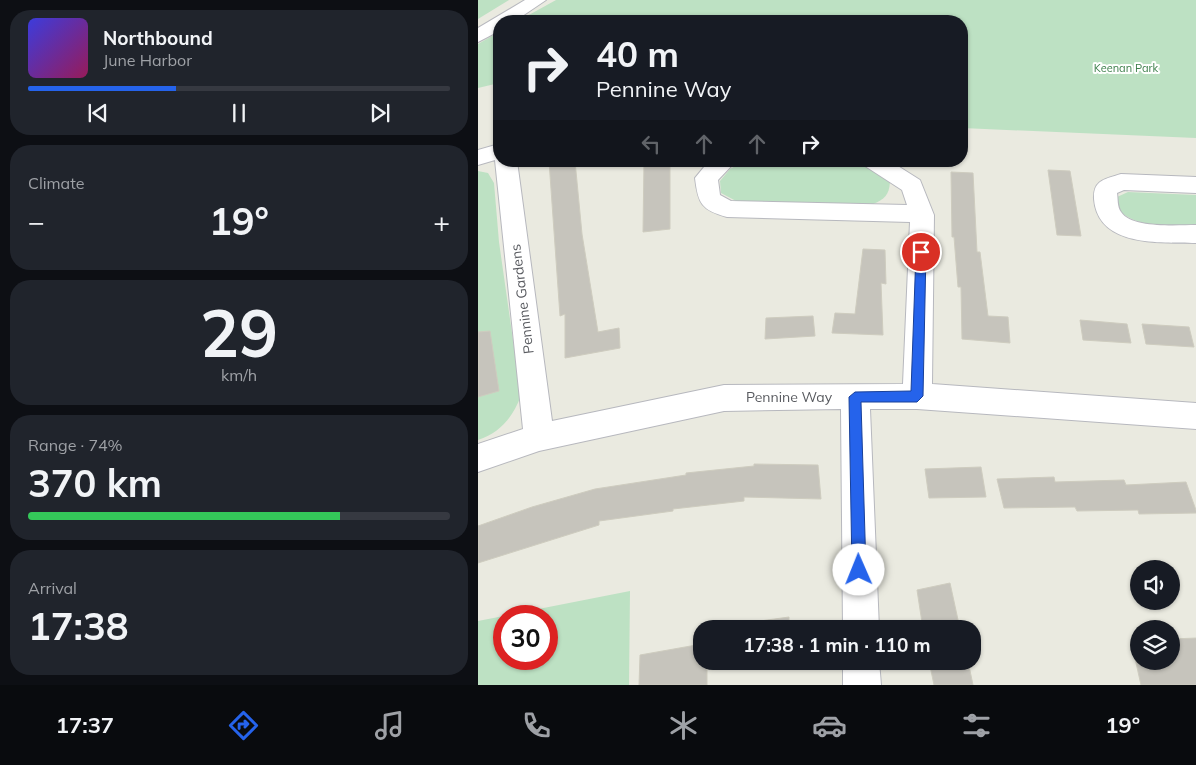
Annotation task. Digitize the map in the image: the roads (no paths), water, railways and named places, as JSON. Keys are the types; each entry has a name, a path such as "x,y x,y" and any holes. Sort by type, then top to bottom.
{"street":[{"path":"513,15 537,0"},
{"path":"478,36 493,27"},
{"path":"478,158 493,153"},
{"name":"Pennine Gardens","path":"507,167 538,437"},
{"path":"717,167 706,178 709,199 727,209 893,212 922,215"},
{"path":"883,167 912,186 922,215 917,396"},
{"path":"1196,185 1121,182 1105,189 1109,215 1121,227 1144,232 1196,234"},
{"name":"Pennine Way","path":"478,458 538,437 724,398 917,396 1196,416"},
{"path":"855,397 860,620"},
{"path":"861,670 862,685"}],"park label":[{"name":"Keenan Park","path":"1126,68"}]}
